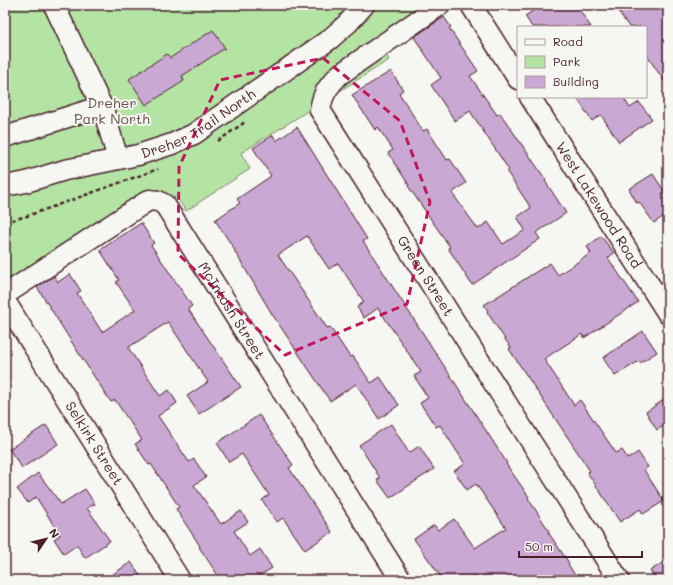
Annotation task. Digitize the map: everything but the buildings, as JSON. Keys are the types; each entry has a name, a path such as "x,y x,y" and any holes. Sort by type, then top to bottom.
{"street":[{"path":"54,5 102,106 118,159"},
{"name":"Dreher Trail North","path":"5,186 26,182 65,170 138,155 172,144 194,134 330,39 348,23 364,5"},
{"name":"Green Street","path":"440,5 339,75 323,95 320,110 619,580"},
{"path":"471,5 517,77"},
{"name":"West Lakewood Road","path":"531,98 668,314"},
{"path":"5,137 102,106"},
{"name":"McIntosh Street","path":"6,303 5,296 10,292 149,200 158,201 165,205 400,580"},
{"name":"Selkirk Street","path":"6,303 180,580"}],"highlighted area":[{"path":"323,58 400,121 430,202 407,304 285,355 178,254 179,167 220,80"}],"green space":[{"name":"Dreher Park North","path":"5,5 453,5 384,52 389,60 241,153 250,169 186,211 176,197 150,211 5,301"}]}
